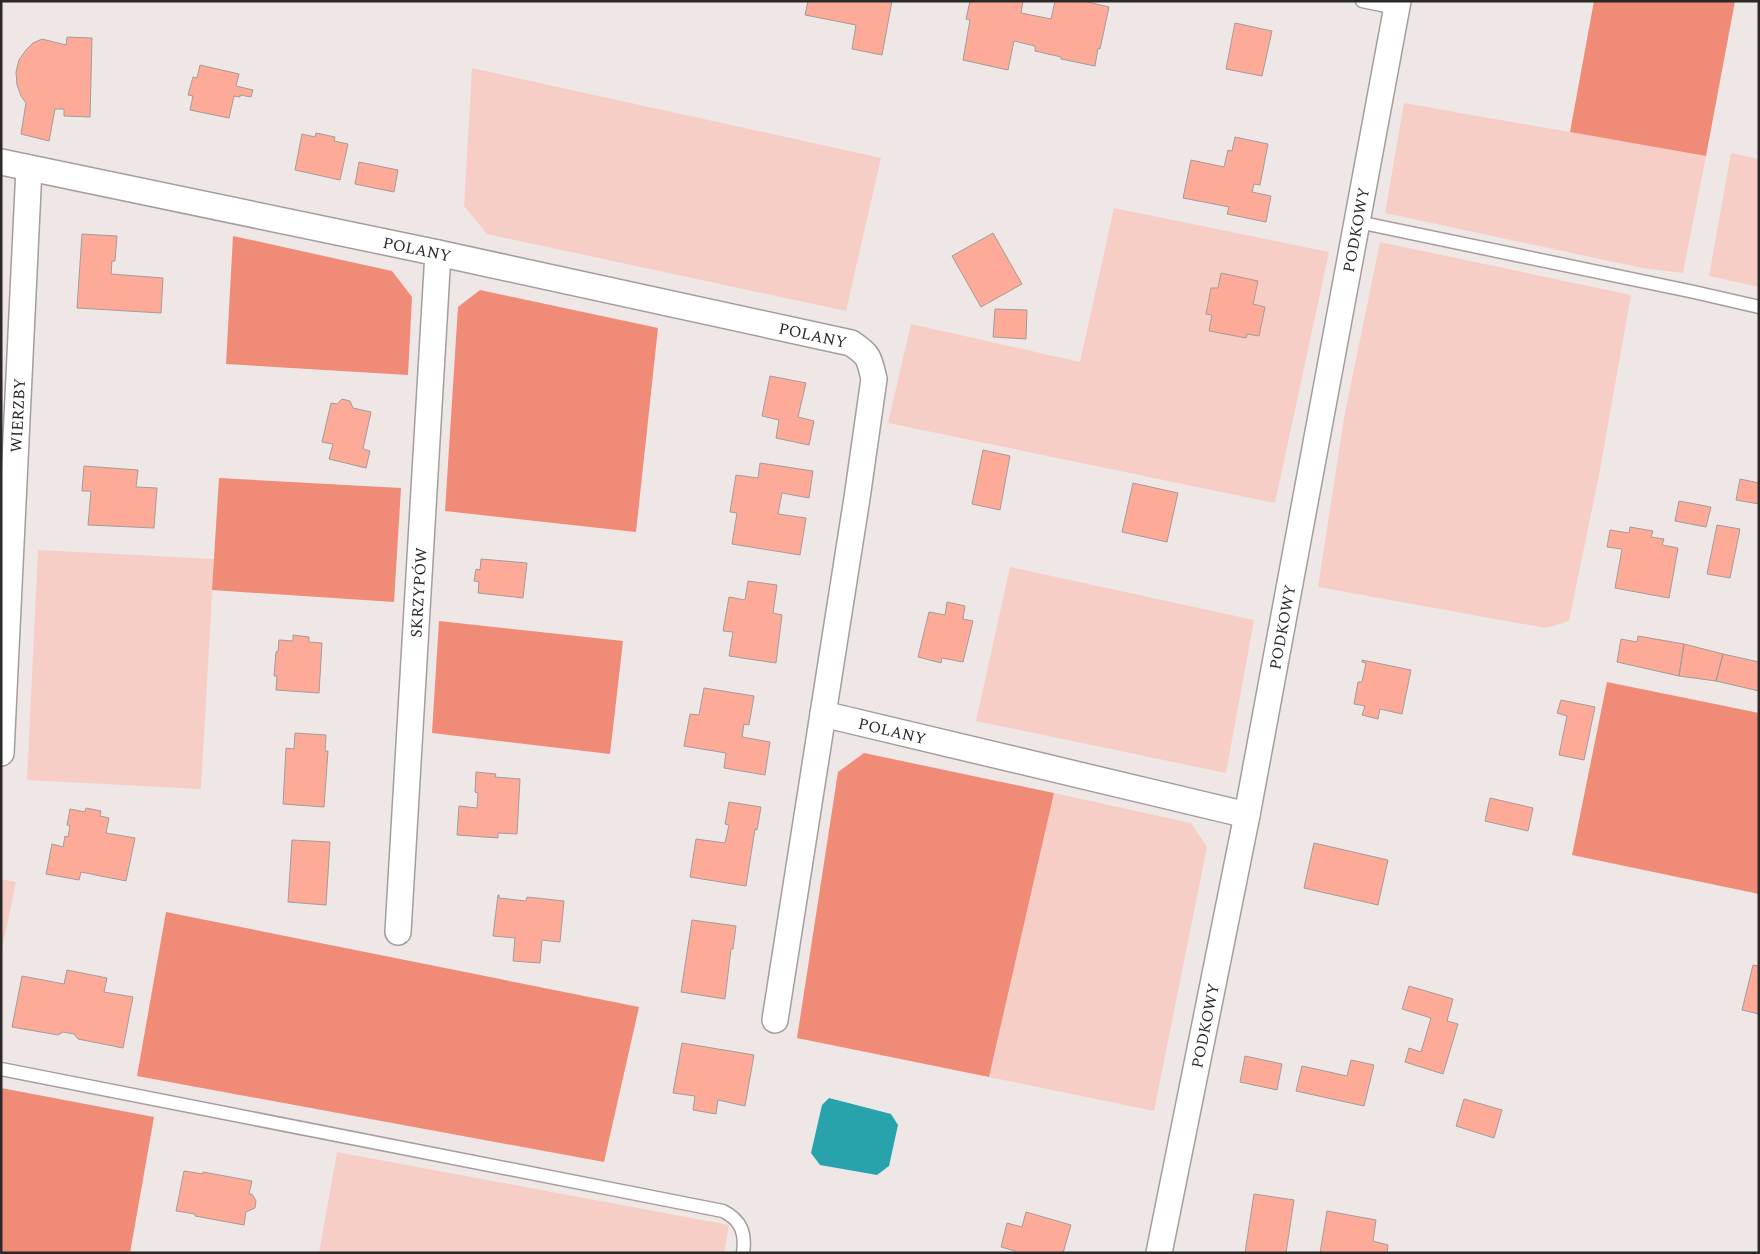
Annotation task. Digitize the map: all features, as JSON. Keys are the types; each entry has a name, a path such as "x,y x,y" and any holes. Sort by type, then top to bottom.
{"street":[{"name":"PODKOWY","path":"1159,1253 1247,815 1397,5"},
{"name":"POLANY","path":"1,162 438,253 851,343 865,352 871,364 874,379 823,714 1247,815"},
{"name":"WIERZBY","path":"1,753 29,168"},
{"name":"SKRZYPÓW","path":"398,932 438,253"},
{"path":"775,1020 823,714"}],"lane":[{"path":"1362,1 1397,5"},
{"path":"1358,222 1694,292 1759,308"},
{"path":"1,1069 723,1211 733,1216 742,1229 745,1241 743,1253"}],"shaded area":[{"path":"1594,1 1735,1 1706,156 1570,132"},
{"path":"472,68 881,158 846,311 487,234 464,206"},
{"path":"1404,103 1706,156 1683,273 1642,268 1385,213"},
{"path":"1731,153 1759,159 1759,287 1709,276"},
{"path":"1114,208 1329,252 1275,503 888,423 911,324 1080,362"},
{"path":"233,236 392,271 412,297 408,375 226,364"},
{"path":"1380,242 1631,295 1599,475 1569,621 1546,628 1318,587 1344,418"},
{"path":"480,290 658,328 636,532 445,511 458,307"},
{"path":"219,478 401,488 394,602 212,590"},
{"path":"38,550 214,559 201,789 27,780"},
{"path":"1010,567 1254,620 1226,773 976,721"},
{"path":"439,621 623,641 610,754 432,733"},
{"path":"1607,682 1759,713 1759,894 1572,855"},
{"path":"864,753 1054,793 989,1077 797,1038 838,772"},
{"path":"1054,793 1191,823 1207,847 1154,1111 989,1077"},
{"path":"1,879 16,882 1,954"},
{"path":"166,912 639,1007 604,1162 137,1076"},
{"path":"1,1088 154,1117 130,1253 1,1253"},
{"path":"337,1152 729,1225 724,1253 319,1253"}],"water":[{"path":"829,1098 891,1114 898,1125 889,1166 877,1175 820,1165 811,1153 822,1105"}],"building":[{"path":"808,1 892,1 882,55 852,49 856,25 805,15"},
{"path":"970,1 1023,1 1021,13 1051,19 1055,1 1084,1 1109,7 1095,66 1035,51 1035,46 1014,41 1008,70 963,60 970,20 966,19"},
{"path":"1235,23 1272,31 1262,76 1226,69"},
{"path":"67,37 92,38 90,117 64,116 64,109 55,109 49,141 21,134 26,103 17,85 16,72 19,60 33,43 42,39 66,45"},
{"path":"200,65 239,74 236,86 253,90 251,97 234,96 229,118 190,110 193,96 188,95 193,77 197,78"},
{"path":"316,133 335,137 334,141 348,144 340,180 295,170 302,134 315,137"},
{"path":"1235,137 1268,144 1260,185 1254,184 1252,192 1271,196 1266,222 1227,214 1229,207 1183,198 1191,160 1224,167 1228,150 1232,151"},
{"path":"359,162 398,170 394,192 355,184"},
{"path":"993,233 1022,284 981,307 952,256"},
{"path":"82,234 117,236 115,261 112,261 111,274 163,278 161,313 77,308"},
{"path":"1221,273 1258,281 1253,304 1265,307 1259,336 1247,334 1246,338 1209,331 1212,315 1206,314 1211,288 1218,288"},
{"path":"995,309 1027,310 1026,339 993,337"},
{"path":"770,376 806,383 798,417 814,421 809,445 776,438 779,420 762,416"},
{"path":"342,399 350,401 353,408 371,412 363,449 370,451 366,468 329,459 333,444 322,442 331,403 337,404"},
{"path":"983,450 1010,456 1000,510 972,504"},
{"path":"760,463 813,471 809,498 782,493 778,514 806,518 800,555 732,544 737,513 730,512 736,475 758,478"},
{"path":"84,466 138,470 136,487 157,488 154,528 88,525 91,491 82,491"},
{"path":"1740,479 1759,483 1759,504 1736,500"},
{"path":"1133,483 1178,493 1167,542 1122,532"},
{"path":"1679,501 1711,507 1706,527 1675,521"},
{"path":"1717,525 1740,529 1730,578 1707,574"},
{"path":"1630,527 1653,531 1651,537 1664,539 1662,545 1678,548 1669,598 1615,588 1622,549 1607,547 1610,530 1629,533"},
{"path":"481,559 527,563 523,598 478,593 479,582 474,581 476,569 480,570"},
{"path":"748,581 777,585 773,613 782,615 776,663 729,656 733,632 723,631 729,597 745,600"},
{"path":"947,602 965,606 963,619 973,621 963,662 942,658 941,663 918,657 929,612 945,615"},
{"path":"293,635 309,637 309,642 322,643 319,693 276,690 277,676 274,676 279,640 293,641"},
{"path":"1638,636 1684,644 1679,676 1617,662 1621,639 1637,642"},
{"path":"1684,644 1723,654 1716,681 1679,676"},
{"path":"1723,654 1759,662 1759,691 1716,681"},
{"path":"1362,660 1411,670 1402,714 1380,709 1378,719 1362,715 1365,706 1354,704 1358,682 1362,682 1366,663 1362,662"},
{"path":"704,688 754,696 749,725 744,724 742,737 770,742 765,775 724,768 726,753 684,746 690,714 699,715"},
{"path":"1561,700 1595,707 1584,760 1559,755 1567,716 1557,713"},
{"path":"295,733 326,735 325,751 328,751 324,807 283,804 286,748 294,749"},
{"path":"476,772 496,774 495,777 520,779 517,834 498,833 498,838 457,835 459,806 477,808 478,793 475,792"},
{"path":"1490,798 1533,808 1528,831 1485,821"},
{"path":"729,802 761,807 757,830 755,829 746,886 690,877 696,839 725,843 729,825 725,824"},
{"path":"86,808 101,811 100,816 109,818 106,833 135,838 126,881 81,872 79,880 46,874 52,844 63,847 65,836 68,837 70,826 67,825 70,809 85,812"},
{"path":"292,840 330,842 326,905 288,902"},
{"path":"1314,843 1388,860 1378,905 1304,888"},
{"path":"498,895 499,898 526,901 527,897 564,901 560,942 542,940 540,963 513,961 515,938 493,936"},
{"path":"692,920 736,926 733,949 731,949 725,999 681,992"},
{"path":"1753,965 1759,966 1759,1014 1742,1010"},
{"path":"67,970 107,978 104,992 133,997 123,1048 78,1039 74,1034 63,1032 58,1035 12,1027 22,976 64,984"},
{"path":"1409,986 1453,999 1447,1021 1458,1024 1443,1074 1405,1062 1409,1048 1421,1052 1431,1018 1402,1009"},
{"path":"682,1043 754,1055 745,1106 718,1100 716,1114 693,1110 695,1096 673,1093"},
{"path":"1245,1056 1282,1064 1277,1090 1240,1082"},
{"path":"1351,1060 1374,1065 1364,1106 1296,1091 1302,1066 1347,1076"},
{"path":"1464,1099 1502,1110 1494,1138 1456,1126"},
{"path":"184,1171 203,1174 203,1172 252,1181 249,1194 252,1194 256,1201 255,1208 246,1212 244,1225 176,1211"},
{"path":"1254,1194 1294,1200 1286,1253 1245,1253"},
{"path":"1327,1211 1376,1220 1373,1241 1388,1245 1387,1253 1320,1253"},
{"path":"1026,1212 1071,1225 1063,1253 1015,1253 1015,1251 1001,1247 1007,1223 1022,1227"}]}
